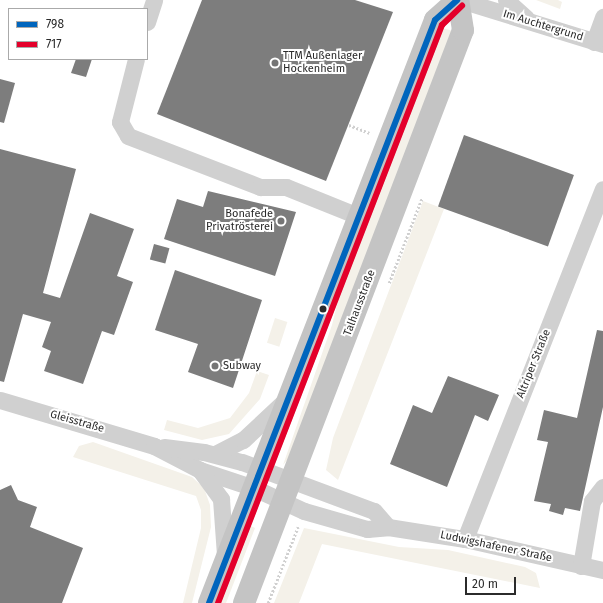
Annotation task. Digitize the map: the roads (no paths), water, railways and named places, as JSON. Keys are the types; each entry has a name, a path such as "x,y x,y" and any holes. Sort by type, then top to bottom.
{"main road":[{"path":"210,603 358,216 435,20 458,0"},
{"name":"Talhausstraße","path":"244,603 463,30 458,0"}],"street":[{"path":"148,19 154,0"},
{"name":"Im Auchtergrund","path":"458,0 598,43"},
{"path":"506,0 530,22"},
{"path":"598,43 603,17"},
{"path":"136,60 120,122 128,136 260,187 286,187 358,216"},
{"name":"Altriper Straße","path":"465,539 603,189"},
{"path":"215,454 243,440 288,399"},
{"name":"Gleisstraße","path":"0,400 154,446 215,454 257,479"},
{"name":"Gleisstraße","path":"154,446 200,470 257,479"},
{"path":"200,470 220,499 225,562"},
{"path":"257,479 291,482 374,511 388,527"},
{"name":"Ludwigshafener Straße","path":"257,479 283,504 367,529 388,527 465,539 603,570"},
{"path":"581,566 592,502 603,487"}],"place":[{"name":"TTM Außenlager Hockenheim","path":"275,63"},
{"name":"Bonafede Privatrösterei","path":"281,221"},
{"name":"Subway","path":"215,366"}]}
